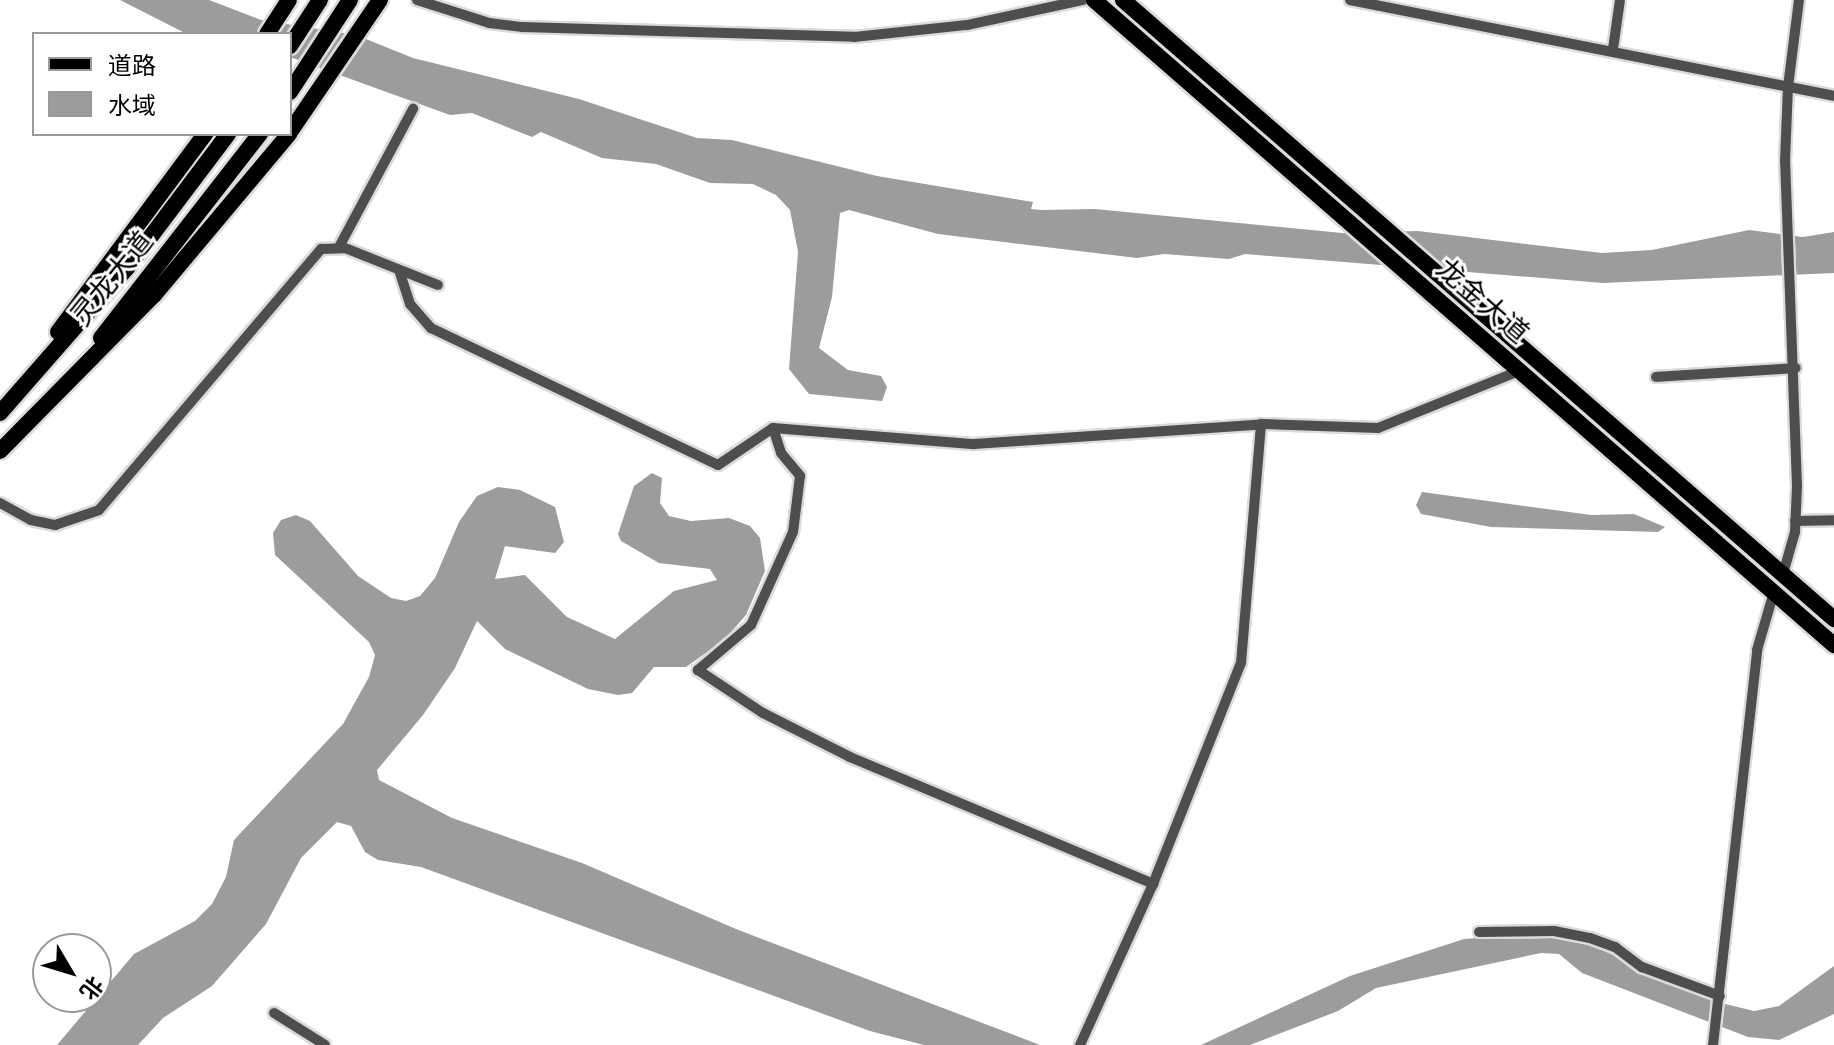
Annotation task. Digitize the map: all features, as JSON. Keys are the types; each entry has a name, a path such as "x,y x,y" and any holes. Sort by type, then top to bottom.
{"main road":[{"path":"268,32 289,0"},
{"path":"292,43 320,0"},
{"path":"292,89 350,0"},
{"path":"292,129 380,0"},
{"name":"龙金大道","path":"1094,0 1834,645"},
{"name":"龙金大道","path":"1123,0 1834,619"},
{"path":"0,412 204,136"},
{"name":"灵龙大道","path":"0,412 127,268 226,136"},
{"path":"0,451 127,325 287,136"},
{"name":"灵龙大道","path":"0,451 146,284 256,139"}],"street":[{"path":"417,0 489,23 535,28 854,37 967,25 1083,0"},
{"path":"1350,0 1613,49 1834,96"},
{"path":"1613,49 1620,0"},
{"path":"1783,574 1795,521 1796,368 1792,225 1785,161 1788,87 1799,0"},
{"path":"339,247 413,109"},
{"path":"0,503 31,520 55,525 99,510 311,256 339,247 438,285"},
{"path":"399,270 410,304 431,328 708,462 727,462 763,430 773,428 974,444 1261,424 1384,427 1519,371"},
{"path":"1656,377 1796,368"},
{"path":"1080,1045 1153,884 1244,651 1261,424"},
{"path":"773,428 781,453 800,476 793,532 751,625 698,670 763,713 850,757 1153,884"},
{"path":"1795,521 1834,520"},
{"path":"1714,1040 1757,650 1774,592"},
{"path":"1479,932 1554,931 1590,938 1615,947 1642,967 1720,999"},
{"path":"274,1013 325,1045"}],"water":[{"path":"120,0 209,0 261,20 356,35 413,58 579,99 697,138 732,140 877,176 1033,202 1031,209 1095,209 1342,233 1418,231 1602,253 1652,250 1749,230 1803,237 1834,232 1834,273 1603,283 1245,254 1229,259 1164,254 1137,258 938,234 849,210 840,213 832,297 819,348 848,370 881,376 887,387 882,401 809,394 789,369 798,252 790,210 776,195 753,184 710,183 656,164 602,158 541,132 532,137 472,113 450,115 292,58 292,32 183,32"},
{"path":"652,473 662,478 660,503 669,516 691,521 729,518 750,526 760,538 765,571 746,615 724,640 686,667 654,667 632,693 618,695 588,689 505,649 477,621 455,668 423,715 377,770 379,780 452,818 582,863 736,929 1040,1045 924,1045 870,1031 421,867 378,860 365,852 351,826 337,822 301,858 266,924 212,986 163,1018 138,1045 57,1045 84,1013 112,1013 112,980 134,954 195,921 212,904 226,877 234,840 343,724 369,677 375,655 369,642 275,555 273,533 281,520 296,515 310,521 358,576 391,598 406,601 420,596 435,578 459,522 477,496 498,487 520,490 555,507 564,542 555,553 505,546 495,579 525,575 567,617 615,639 674,591 717,580 710,569 659,563 621,541 618,534 634,486"},
{"path":"1422,492 1591,515 1634,514 1665,527 1658,532 1491,527 1421,514 1416,505"},
{"path":"1519,935 1574,937 1713,1001 1754,1011 1779,1006 1834,966 1834,1014 1779,1040 1748,1037 1582,973 1559,954 1541,953 1376,988 1338,1011 1250,1045 1201,1045 1350,976 1464,939"}]}
